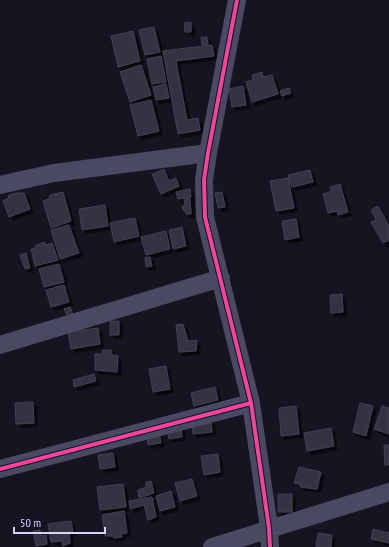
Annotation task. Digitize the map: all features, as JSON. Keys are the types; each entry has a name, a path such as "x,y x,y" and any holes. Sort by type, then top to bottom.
{"street":[{"path":"237,0 208,152 204,180 205,217 251,403 269,528 270,547"},
{"path":"0,184 54,173 208,152"},
{"path":"0,345 221,278"},
{"path":"0,469 251,403"},
{"path":"212,547 269,528 389,492"}],"building":[{"path":"191,22 191,32 185,32 184,23"},
{"path":"154,27 160,52 145,55 139,30"},
{"path":"133,31 140,61 118,67 111,36"},
{"path":"201,37 207,37 208,44 202,45"},
{"path":"212,45 214,56 176,61 187,120 198,118 200,130 178,134 163,51"},
{"path":"161,56 166,82 152,84 147,59"},
{"path":"141,65 151,95 130,102 120,72"},
{"path":"262,72 263,77 272,75 278,94 252,102 246,82 253,80 252,75"},
{"path":"166,84 169,98 156,100 153,87"},
{"path":"243,86 246,105 232,107 229,89"},
{"path":"289,88 291,93 282,96 280,91"},
{"path":"151,100 159,131 138,136 130,105"},
{"path":"164,169 169,181 176,178 179,186 161,194 152,174"},
{"path":"310,170 313,182 292,187 288,175"},
{"path":"288,178 294,208 276,211 270,181"},
{"path":"340,184 348,212 338,215 337,211 328,213 323,194 332,191 330,187"},
{"path":"190,189 191,197 178,199 176,192"},
{"path":"63,192 71,221 51,228 43,201 49,199 50,195"},
{"path":"222,192 225,207 218,208 215,193"},
{"path":"24,193 30,209 9,217 3,201 8,198 9,195"},
{"path":"184,198 190,198 191,214 186,214 185,210 183,210 182,206 185,206"},
{"path":"105,205 108,226 82,230 79,209"},
{"path":"378,206 389,226 389,240 383,243 371,222 376,220 371,210"},
{"path":"135,218 139,236 114,242 110,223"},
{"path":"296,219 299,237 285,240 282,221"},
{"path":"69,225 79,253 60,259 51,230"},
{"path":"182,227 186,246 173,249 169,230"},
{"path":"166,231 170,249 146,255 141,237"},
{"path":"44,242 46,245 52,243 58,260 35,266 31,249 36,248 35,246"},
{"path":"26,253 30,268 25,269 20,255"},
{"path":"150,257 152,266 146,267 145,258"},
{"path":"59,264 64,282 44,287 39,269"},
{"path":"64,285 69,302 51,307 46,290"},
{"path":"342,294 343,312 331,313 330,295"},
{"path":"70,307 73,314 67,316 64,309"},
{"path":"110,321 119,321 119,335 110,335"},
{"path":"183,324 188,341 197,340 196,351 179,352 176,325"},
{"path":"98,328 100,344 71,349 68,332"},
{"path":"103,350 111,350 112,355 118,356 117,372 95,370 95,354 102,354"},
{"path":"166,366 170,389 153,392 149,369"},
{"path":"94,374 96,381 74,387 73,380"},
{"path":"215,387 218,400 194,406 191,393"},
{"path":"33,402 34,423 16,424 15,403"},
{"path":"360,403 373,406 366,436 353,432"},
{"path":"296,406 299,434 281,436 279,408"},
{"path":"382,406 389,408 389,434 374,429"},
{"path":"211,421 212,432 193,434 192,423"},
{"path":"181,427 182,437 169,439 167,429"},
{"path":"331,428 334,446 307,451 304,433"},
{"path":"159,433 161,443 148,445 146,436"},
{"path":"384,445 389,445 389,465 385,465"},
{"path":"113,453 115,467 100,469 98,455"},
{"path":"218,454 220,472 204,475 201,456"},
{"path":"299,467 321,472 317,489 300,487 300,484 294,483"},
{"path":"192,479 197,496 180,501 175,483"},
{"path":"151,481 154,493 139,498 138,490 146,487 146,482"},
{"path":"123,484 126,507 100,510 97,487"},
{"path":"171,491 175,507 160,511 156,496"},
{"path":"278,494 292,494 292,512 278,512"},
{"path":"152,497 156,517 148,520 144,505 130,509 129,501"},
{"path":"124,511 127,533 121,534 122,537 114,538 112,536 105,536 102,515"},
{"path":"71,521 73,532 69,533 70,543 63,546 62,541 51,542 48,524"},
{"path":"373,529 389,533 389,543 371,539"},
{"path":"40,530 42,536 46,535 47,544 36,546 33,531"},
{"path":"318,533 332,535 331,547 316,547"}],"cycle path":[{"path":"237,0 204,180 205,217 251,403 269,528 270,547"},
{"path":"0,469 251,403"}]}
